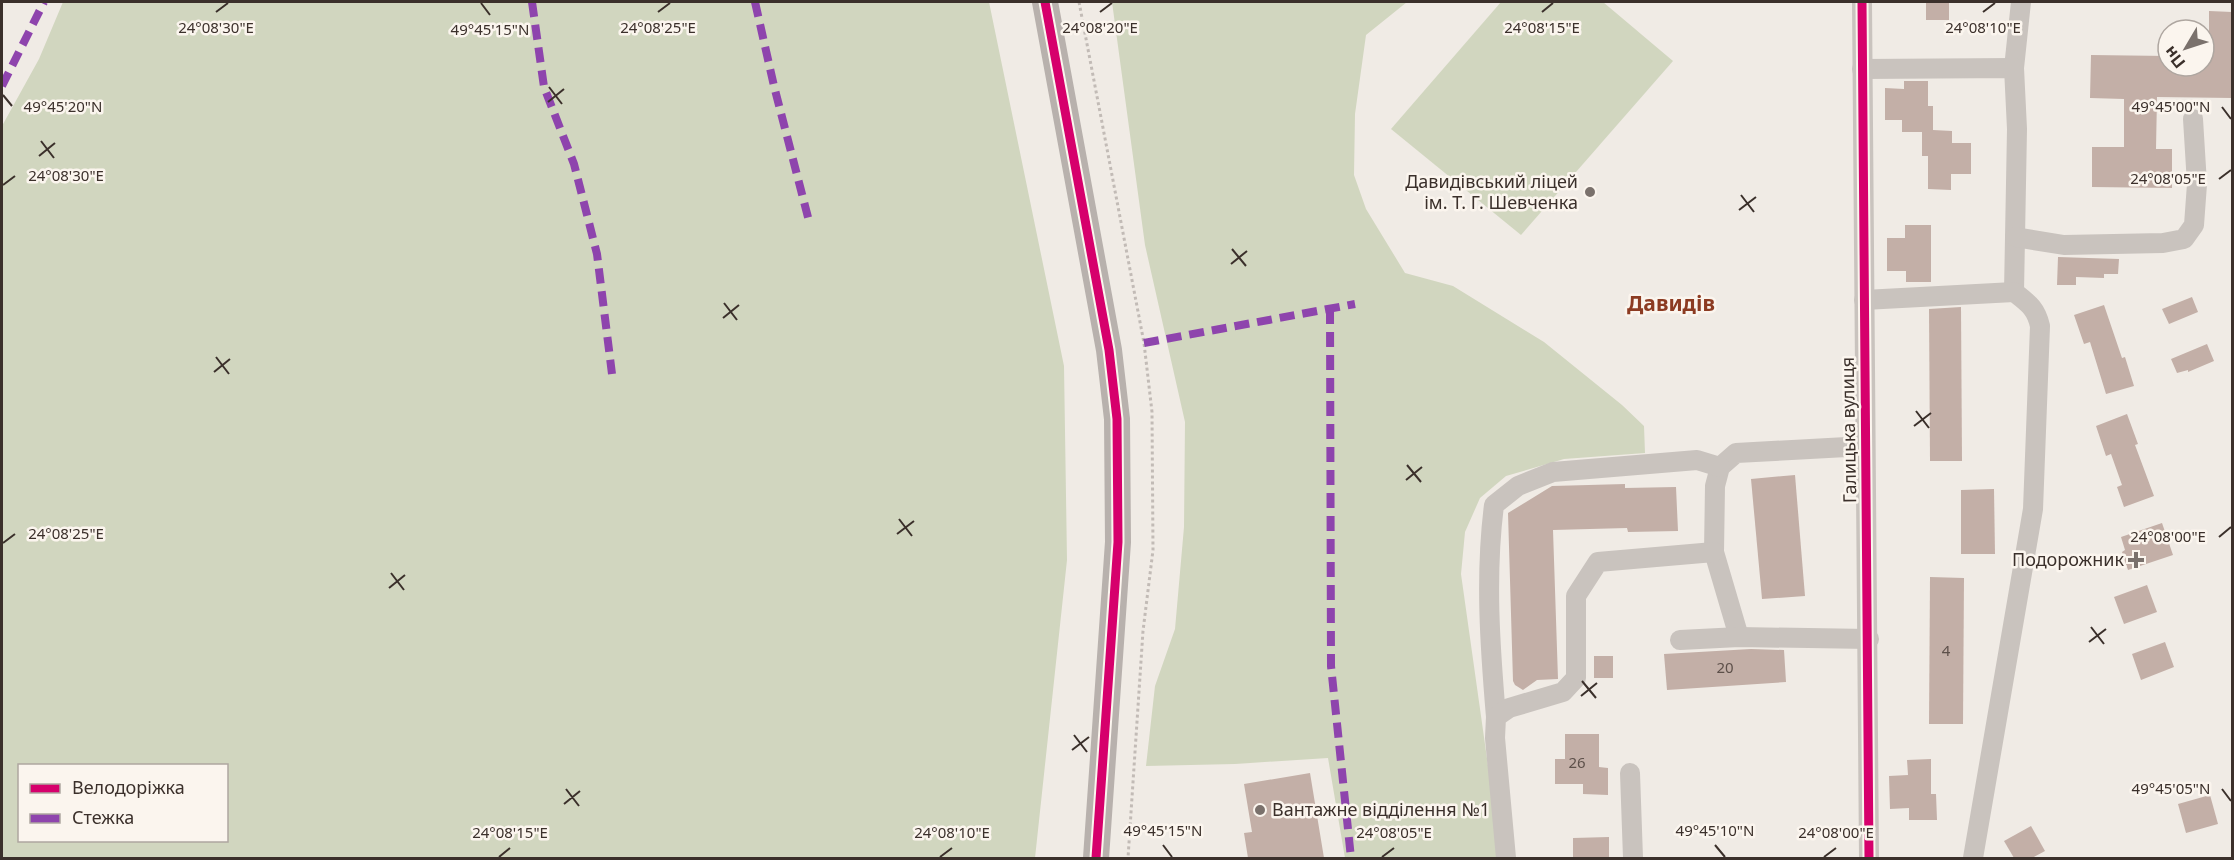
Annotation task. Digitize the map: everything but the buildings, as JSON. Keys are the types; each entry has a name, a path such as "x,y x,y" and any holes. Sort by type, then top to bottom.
{"main road":[{"path":"1045,2 1109,350 1117,419 1119,542 1096,858"}],"street":[{"name":"Галицька вулиця","path":"1862,2 1869,858"},
{"path":"2014,292 2017,129 2014,68 2021,2"},
{"path":"1862,69 2014,68"},
{"path":"2015,237 2064,245 2163,243 2184,239 2194,225 2197,184 2193,118"},
{"path":"1864,300 2014,292 2031,305 2037,314 2040,326 2033,509 1973,858"},
{"path":"1739,638 1714,552 1715,486 1720,467 1736,453 1865,446"},
{"path":"1506,858 1495,738 1496,717 1488,618 1490,538 1494,506 1518,486 1552,472 1697,460 1720,467"},
{"path":"1496,717 1509,708 1563,692 1576,678 1576,597 1598,562 1714,552"},
{"path":"1680,640 1869,639"},
{"path":"1630,773 1633,858"}],"green space":[{"path":"63,2 989,2 1064,366 1067,560 1035,858 2,858 2,126 39,59"},
{"path":"1112,2 1407,2 1366,35 1355,114 1354,175 1366,209 1405,273 1453,286 1544,342 1622,405 1644,426 1645,453 1564,459 1506,476 1480,498 1465,532 1461,574 1492,794 1498,858 1345,858 1328,758 1235,764 1146,766 1155,686 1175,629 1184,527 1185,422 1145,245"},
{"path":"1501,2 1603,2 1673,61 1521,235 1391,129"}],"marked path":[{"path":"2,86 44,2"},
{"path":"532,2 544,87 574,164 597,254 612,374"},
{"path":"755,2 810,225"},
{"path":"1144,343 1355,304"},
{"path":"1330,309 1331,666 1351,858"}],"cycle path":[{"path":"1045,2 1109,350 1117,419 1118,542 1096,858"},
{"path":"1862,2 1869,858"}],"place":[{"name":"Давидівський ліцей ім. Т. Г. Шевченка","path":"1590,192"},
{"name":"Подорожник","path":"2136,560"},
{"name":"Вантажне відділення №1","path":"1260,810"}],"district":[{"name":"Давидів","path":"1671,304"}]}
